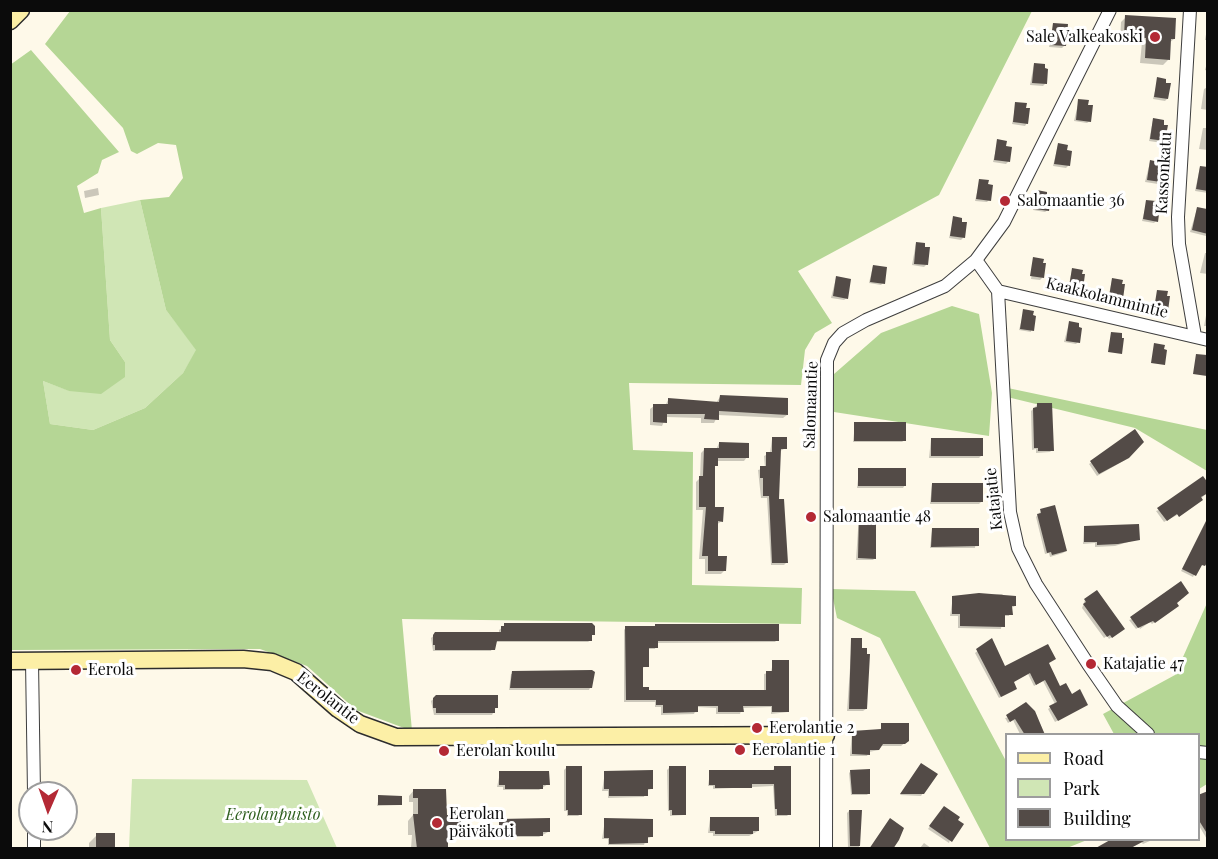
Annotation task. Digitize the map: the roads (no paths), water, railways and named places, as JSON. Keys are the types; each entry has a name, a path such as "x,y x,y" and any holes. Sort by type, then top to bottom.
{"street":[{"path":"10,21 21,10"},
{"name":"Salomaantie","path":"826,849 827,360 834,343 843,333 866,320 945,286 976,261 1004,222 1110,10"},
{"name":"Kassonkatu","path":"1190,10 1178,217 1179,243 1201,338"},
{"path":"976,261 998,291"},
{"name":"Kaakkolammintie","path":"998,291 1201,338"},
{"name":"Katajatie","path":"998,291 1010,512 1018,548 1036,584 1117,706 1146,733"},
{"name":"Eerolantie","path":"10,661 243,659 272,662 296,672 360,724 396,737 826,735"},
{"path":"32,661 34,781"}],"place":[{"name":"Sale Valkeakoski","path":"1155,37"},
{"name":"Salomaantie 36","path":"1005,201"},
{"name":"Salomaantie 48","path":"811,517"},
{"name":"Katajatie 47","path":"1091,664"},
{"name":"Eerola","path":"76,670"},
{"name":"Eerolantie 2","path":"757,728"},
{"name":"Eerolantie 1","path":"740,750"},
{"name":"Eerolan koulu","path":"444,751"},
{"name":"Eerolan päiväkoti","path":"437,823"}],"park label":[{"name":"Eerolanpuisto","path":"273,815"}]}
